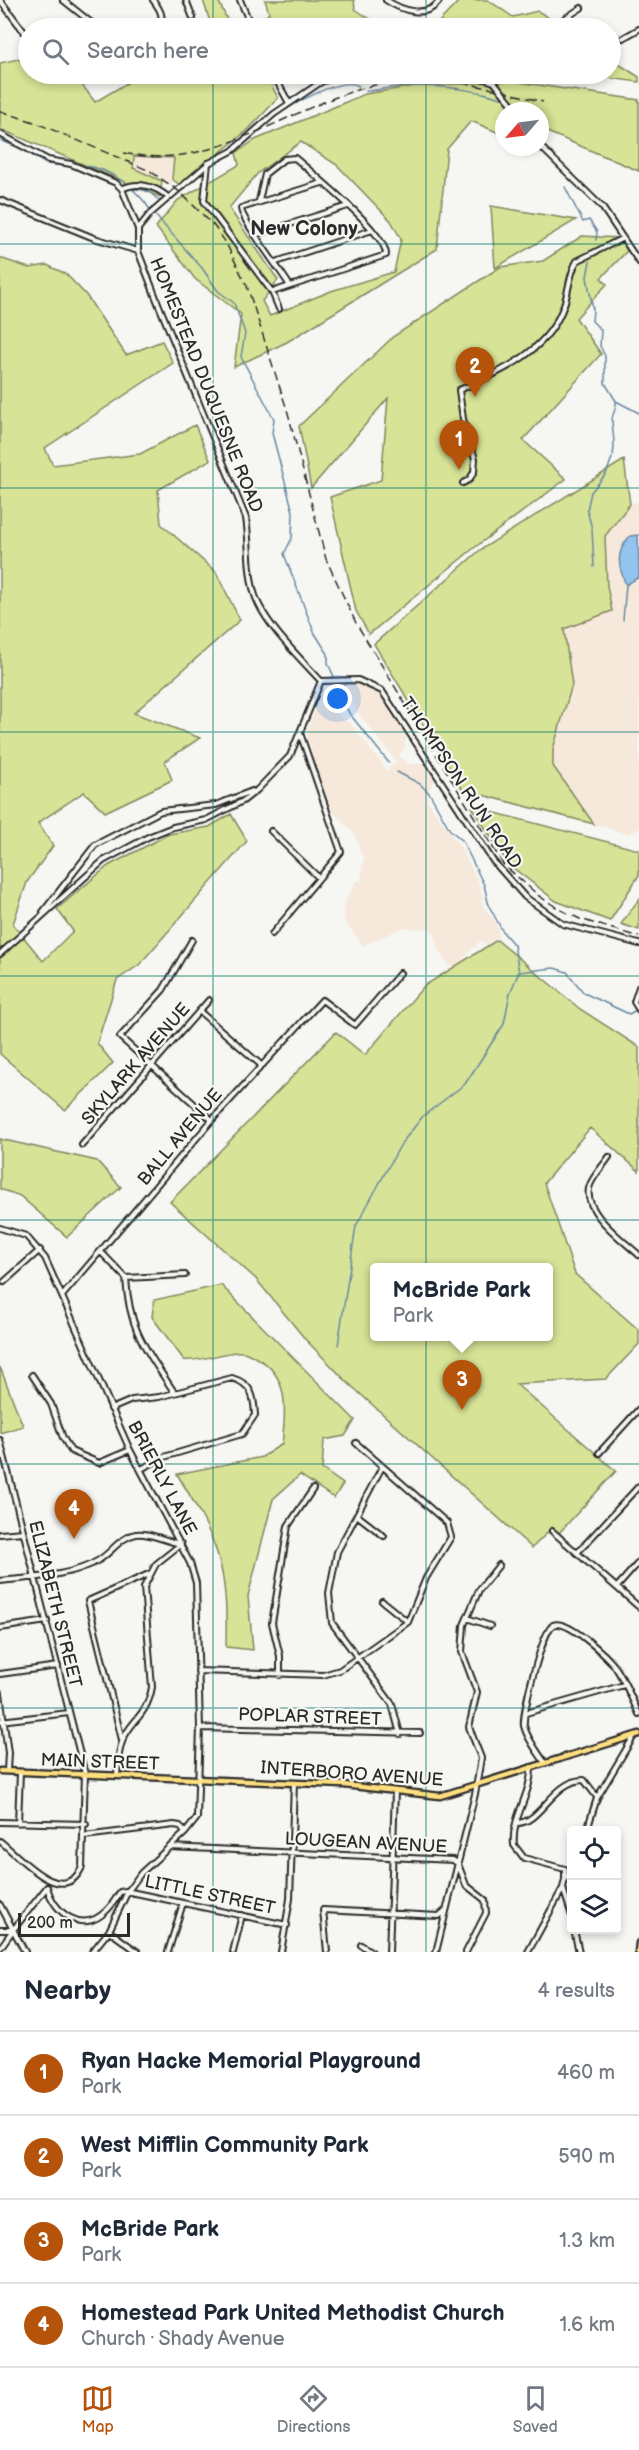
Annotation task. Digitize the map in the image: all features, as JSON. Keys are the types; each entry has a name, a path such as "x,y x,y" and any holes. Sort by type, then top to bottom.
{"main road":[{"name":"INTERBORO AVENUE","path":"199,1779 344,1785 440,1796 637,1735"},
{"name":"MAIN STREET","path":"0,1771 199,1779"},
{"path":"638,1952 639,1943"}],"street":[{"path":"0,0 18,24"},
{"path":"63,0 86,18"},
{"path":"153,0 162,11 162,18"},
{"path":"186,0 193,18"},
{"path":"240,0 248,18"},
{"path":"386,0 402,10 420,12 428,10 440,0"},
{"path":"566,18 581,8"},
{"path":"622,38 639,29"},
{"path":"279,84 289,103"},
{"path":"126,187 130,215 138,229 169,197 208,163 232,151 289,103 320,84"},
{"path":"496,84 510,102"},
{"path":"0,134 48,160 71,164 126,187 151,186 169,197"},
{"path":"549,155 602,207 639,262"},
{"path":"259,201 265,174 289,157 295,158 373,229 386,250 386,255 272,291"},
{"path":"208,163 204,201 272,291 279,309"},
{"path":"290,286 276,262 244,219 241,208 323,183"},
{"path":"0,200 94,238 138,251"},
{"path":"255,235 348,206"},
{"name":"HOMESTEAD DUQUESNE ROAD","path":"138,229 138,251 246,518 250,542 249,571 254,595 270,622 321,681"},
{"path":"276,262 373,229"},
{"path":"463,483 469,480 474,472 475,459 463,419 459,390 490,377 540,345 562,311 577,261 623,238"},
{"name":"THOMPSON RUN ROAD","path":"321,681 358,680 381,691 493,861 525,897 563,924 639,945"},
{"path":"0,954 103,861 148,837 174,827 206,820 243,801 257,790 290,756 321,681"},
{"path":"272,934 341,852 300,733"},
{"path":"39,917 95,845 161,811 216,805 257,790"},
{"path":"272,831 319,878"},
{"path":"192,940 163,990 120,1037 151,1068 212,1120"},
{"name":"BALL AVENUE","path":"63,1296 212,1120 322,1000 355,1025 400,973"},
{"path":"638,1009 639,987"},
{"name":"SKYLARK AVENUE","path":"82,1145 209,1000"},
{"path":"199,1011 261,1065"},
{"path":"609,1157 589,1185 588,1198 599,1219 639,1254"},
{"name":"BRIERLY LANE","path":"0,1228 26,1236 40,1250 63,1296 130,1450 182,1544 196,1583 199,1779 197,1818 185,1833"},
{"path":"4,1282 40,1250"},
{"path":"101,1252 126,1278 128,1305 134,1327 174,1392"},
{"path":"126,1278 185,1275"},
{"path":"32,1375 51,1404 63,1438 71,1451 99,1463 130,1450"},
{"path":"111,1409 132,1400 232,1378 243,1381 254,1393 255,1415 242,1434 164,1457 141,1469"},
{"path":"599,1453 639,1410"},
{"name":"ELIZABETH STREET","path":"0,1440 86,1774 86,1824 82,1866 77,1877 71,1882 51,1882"},
{"path":"198,1671 323,1675 340,1670 360,1658 408,1622 426,1578 451,1537 447,1523 356,1443"},
{"path":"382,1467 337,1552 329,1593 332,1623 392,1704 400,1734"},
{"path":"577,1553 639,1486"},
{"path":"280,1675 280,1656 272,1623 288,1526 313,1489"},
{"path":"358,1516 384,1536"},
{"path":"552,1531 639,1607"},
{"path":"0,1534 23,1532"},
{"path":"0,1581 34,1578 100,1560 118,1543 137,1534 182,1544"},
{"path":"122,1740 143,1714 150,1700 152,1687 144,1587 156,1564 182,1544"},
{"path":"617,1587 639,1562"},
{"path":"436,1952 477,1785 481,1758 469,1727 477,1692 462,1652 466,1618 479,1590 500,1565"},
{"path":"117,1776 122,1740 88,1601 151,1573"},
{"path":"382,1601 408,1622"},
{"path":"466,1618 490,1626"},
{"path":"0,1628 46,1621"},
{"path":"545,1762 524,1727 525,1713 538,1659 547,1633 553,1626 559,1624 574,1630 612,1663 639,1714"},
{"path":"0,1674 58,1666"},
{"path":"525,1713 624,1685"},
{"path":"0,1693 8,1753 7,1771"},
{"path":"2,1720 69,1713"},
{"name":"POPLAR STREET","path":"200,1728 420,1733"},
{"path":"588,1826 597,1798 637,1735"},
{"path":"528,1952 565,1879 565,1869 533,1862 517,1851 513,1839 531,1777 531,1767"},
{"path":"18,1823 20,1772"},
{"path":"517,1823 527,1821 566,1784 584,1780 597,1798"},
{"path":"281,1952 286,1925 294,1783"},
{"path":"388,1951 395,1792"},
{"path":"0,1822 86,1824"},
{"path":"84,1836 174,1825 180,1826 185,1833 141,1873 128,1891 109,1931 92,1952"},
{"path":"0,1841 51,1882 0,1947"},
{"name":"LOUGEAN AVENUE","path":"168,1847 453,1860 458,1864 466,1885 484,1900 486,1913 466,1952"},
{"path":"47,1887 56,1907 62,1914 77,1921 100,1916 120,1892 128,1891"},
{"path":"562,1888 567,1902"},
{"name":"LITTLE STREET","path":"128,1891 286,1925"},
{"path":"168,1952 183,1903"},
{"path":"0,1905 25,1952"},
{"path":"327,1952 323,1910 439,1916 448,1908"},
{"path":"233,1952 242,1915"},
{"path":"0,1930 13,1930"},
{"path":"109,1931 138,1952"},
{"path":"575,1934 579,1952"},
{"path":"361,1945 372,1952"}],"shaded area":[{"path":"133,155 174,157 172,186 133,168"},
{"path":"639,501 639,829 627,834 594,824 553,767 553,749 572,685 564,628 612,611 607,586 605,536 630,504"},
{"path":"345,682 370,687 383,697 406,732 405,746 399,756 407,764 426,764 437,780 431,784 427,800 462,850 478,882 483,896 482,905 497,924 499,936 487,945 480,941 457,966 449,966 438,950 435,934 429,928 402,928 363,946 345,922 344,903 356,881 361,881 364,856 362,856 355,835 328,806 308,741 307,731 322,691 341,718 352,725 387,771 396,761 355,709"}],"green space":[{"path":"203,0 218,0 226,18 209,18"},
{"path":"265,0 354,0 355,9 369,18 265,18 269,13"},
{"path":"460,0 488,0 513,17 538,11 549,18 443,18"},
{"path":"18,59 18,84 82,84 95,102 125,84 271,84 278,98 249,129 180,185 172,179 174,158 134,156 133,168 162,181 160,197 0,129 0,63"},
{"path":"621,65 639,77 639,82 621,80"},
{"path":"532,84 639,100 639,171 549,133 549,102 495,102 495,131 471,121 447,149 437,249 287,342 234,367 241,314 195,279 156,227 178,200 239,165 236,153 255,140 365,94 415,86","holes":["301,142 337,165 391,221 401,239 394,272 331,291 270,316 262,301 278,280 229,208 258,173"]},
{"path":"491,206 576,220 495,268"},
{"path":"582,236 620,238 627,251 601,278 607,284 576,318 601,354 523,440 566,479 474,548 369,634 356,611 330,497 381,480 388,398 311,488 299,426 394,336 500,267 543,261"},
{"path":"0,258 29,268 47,265 66,274 86,295 126,355 162,341 173,363 45,448 53,465 140,454 195,425 210,460 158,490 161,524 216,572 240,620 134,713 200,738 165,761 172,780 105,812 84,792 38,823 53,846 27,882 13,924 43,961 73,931 57,909 108,866 169,834 209,827 231,814 247,841 139,965 117,980 97,1043 113,1063 65,1110 0,1054"},
{"path":"624,460 630,504 605,536 607,586 612,611 564,629 572,685 553,749 553,766 594,824 463,790 374,644 480,550"},
{"path":"472,807 639,850 639,875 610,921 556,901 508,864"},
{"path":"639,899 639,930 621,924"},
{"path":"497,940 580,1009 639,1047 639,1171 590,1128 544,1183 575,1274 639,1330 639,1344 606,1379 516,1384 616,1471 559,1533 552,1528 532,1548 347,1382 306,1340 256,1279 170,1202 336,1032 365,1055 424,986"},
{"path":"0,1139 97,1161 121,1187 67,1237 20,1196 0,1189"},
{"path":"221,1285 355,1420 345,1436 324,1440 322,1469 343,1484 334,1498 300,1475 273,1499 248,1596 253,1650 226,1647 225,1596 218,1556 203,1518 177,1474 262,1457 282,1444 284,1407 280,1384 267,1365 245,1352 184,1360 152,1317 154,1300"},
{"path":"0,1367 23,1426 0,1433"}],"water":[{"path":"638,535 639,577 626,585 621,572 620,554 630,536"}],"waterway":[{"path":"274,118 328,88 351,84 359,86"},
{"path":"366,91 413,86 439,87 478,92 505,99"},
{"path":"0,140 24,150 46,164 74,167"},
{"path":"86,166 104,171 123,181 139,195 151,211"},
{"path":"565,187 583,222 589,220 597,232 596,240"},
{"path":"132,188 148,191 161,202"},
{"path":"155,215 202,268 218,291 234,303 245,333 241,357 274,419 272,433 293,512 292,538 284,554 314,632 328,654 328,663 334,677"},
{"path":"590,261 587,277 593,310 592,321 601,330 600,346 605,356 605,383 616,401 639,413"},
{"path":"613,455 612,420 616,401"},
{"path":"594,567 592,529 587,510 591,492 606,474 612,458"},
{"path":"623,620 626,585"},
{"path":"335,682 349,713 389,763"},
{"path":"397,772 420,784 430,794 450,830 462,840 484,885 489,906 503,932 514,945 519,972 554,968 567,972 584,993 629,1014 638,1009"},
{"path":"338,1345 356,1226 401,1144 423,1116 465,1084 504,1024 510,993 519,972"}],"railway":[{"path":"124,153 159,157 192,153 256,132 352,91 381,84"},
{"path":"465,84 543,102"},
{"path":"0,111 34,122 150,171 180,192 214,226 226,243 247,286 288,413 326,559 356,623 503,864 539,896 561,910 580,919 639,937"}],"place":[{"name":"West Mifflin Community Park","path":"475,397"},
{"name":"Ryan Hacke Memorial Playground","path":"459,470"},
{"name":"McBride Park","path":"462,1410"},
{"name":"Homestead Park United Methodist Church","path":"74,1539"}],"district":[{"name":"New Colony","path":"304,229"}]}
